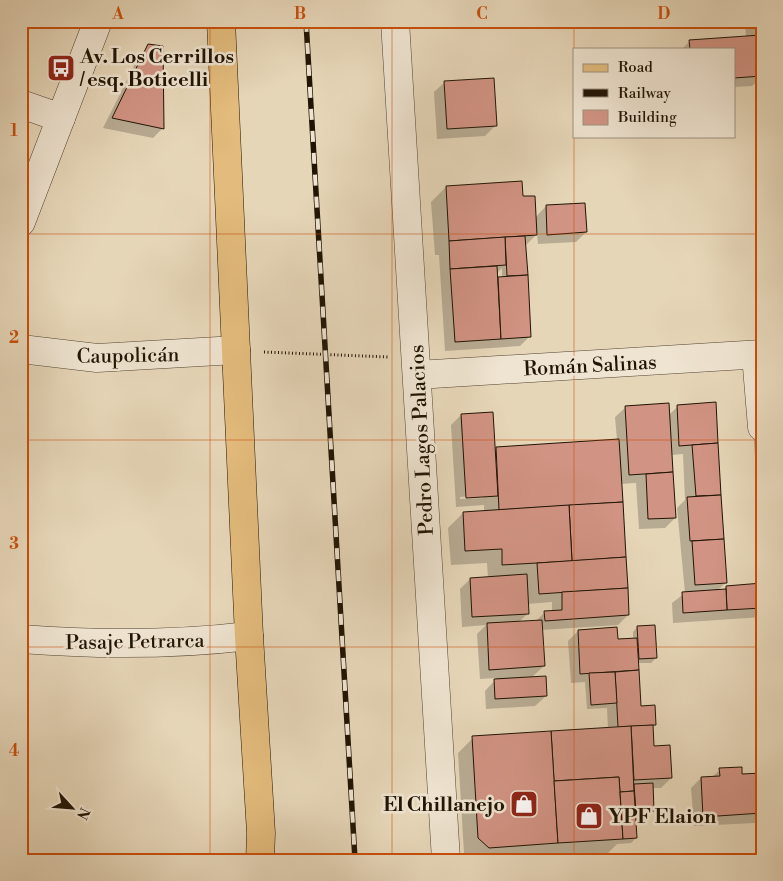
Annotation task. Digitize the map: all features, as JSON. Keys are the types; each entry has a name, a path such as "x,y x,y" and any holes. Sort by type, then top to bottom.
{"main road":[{"path":"221,21 249,636 261,833 260,860"}],"street":[{"path":"21,222 98,21"},
{"name":"Pedro Lagos Palacios","path":"395,21 446,860"},
{"path":"21,104 61,118"},
{"name":"Caupolicán","path":"21,349 44,354 97,358 236,350"},
{"path":"759,354 762,427"},
{"name":"Román Salinas","path":"417,367 759,354"},
{"name":"Pasaje Petrarca","path":"21,639 113,644 164,643 249,636"}],"path":[{"path":"236,350 417,367"}],"building":[{"path":"761,35 762,76 736,78 736,48 690,48 689,40"},
{"path":"148,44 163,46 164,129 112,118"},
{"path":"494,78 497,126 447,129 444,81"},
{"path":"522,181 523,196 535,196 537,235 449,241 446,186"},
{"path":"585,203 587,232 547,235 546,205"},
{"path":"525,236 528,275 507,276 505,237"},
{"path":"505,237 506,265 450,269 449,241"},
{"path":"497,266 501,339 455,342 450,269"},
{"path":"528,275 531,337 501,339 498,277"},
{"path":"716,402 718,443 679,446 677,405"},
{"path":"669,403 673,472 629,475 625,406"},
{"path":"493,412 498,496 466,498 461,414"},
{"path":"619,439 623,502 499,510 496,447"},
{"path":"718,443 721,495 696,496 692,445"},
{"path":"673,472 676,518 648,519 646,474"},
{"path":"721,495 724,539 690,541 687,497"},
{"path":"623,502 626,557 572,561 569,505"},
{"path":"569,505 572,561 502,565 502,549 465,551 463,512"},
{"path":"724,539 727,583 695,585 692,541"},
{"path":"626,557 628,588 539,594 537,563"},
{"path":"527,574 529,614 472,617 470,578"},
{"path":"762,583 762,608 727,610 726,586"},
{"path":"628,588 629,615 545,621 544,611 562,610 562,592"},
{"path":"726,589 727,610 683,613 682,592"},
{"path":"542,620 545,666 489,670 487,623"},
{"path":"655,625 657,658 639,659 637,626"},
{"path":"617,627 618,639 637,638 639,670 580,674 578,630"},
{"path":"639,670 641,706 655,705 656,725 618,727 615,672"},
{"path":"615,672 617,703 591,705 589,673"},
{"path":"546,676 547,696 495,699 494,679"},
{"path":"653,725 654,746 670,745 672,778 634,780 631,726"},
{"path":"631,726 634,791 620,792 619,777 554,781 551,731"},
{"path":"551,731 558,843 489,848 478,838 472,736"},
{"path":"742,767 742,774 762,773 762,813 703,817 701,777 720,776 719,768"},
{"name":"YPF Elaion","path":"619,777 623,839 558,843 554,781"},
{"path":"653,783 654,811 636,812 634,784"},
{"path":"634,791 637,838 623,839 620,792"}],"railway":[{"path":"306,21 355,860"}],"place":[{"name":"Av. Los Cerrillos / esq. Boticelli","path":"61,68"},
{"name":"El Chillanejo","path":"524,804"},
{"name":"YPF Elaion","path":"589,816"}]}
